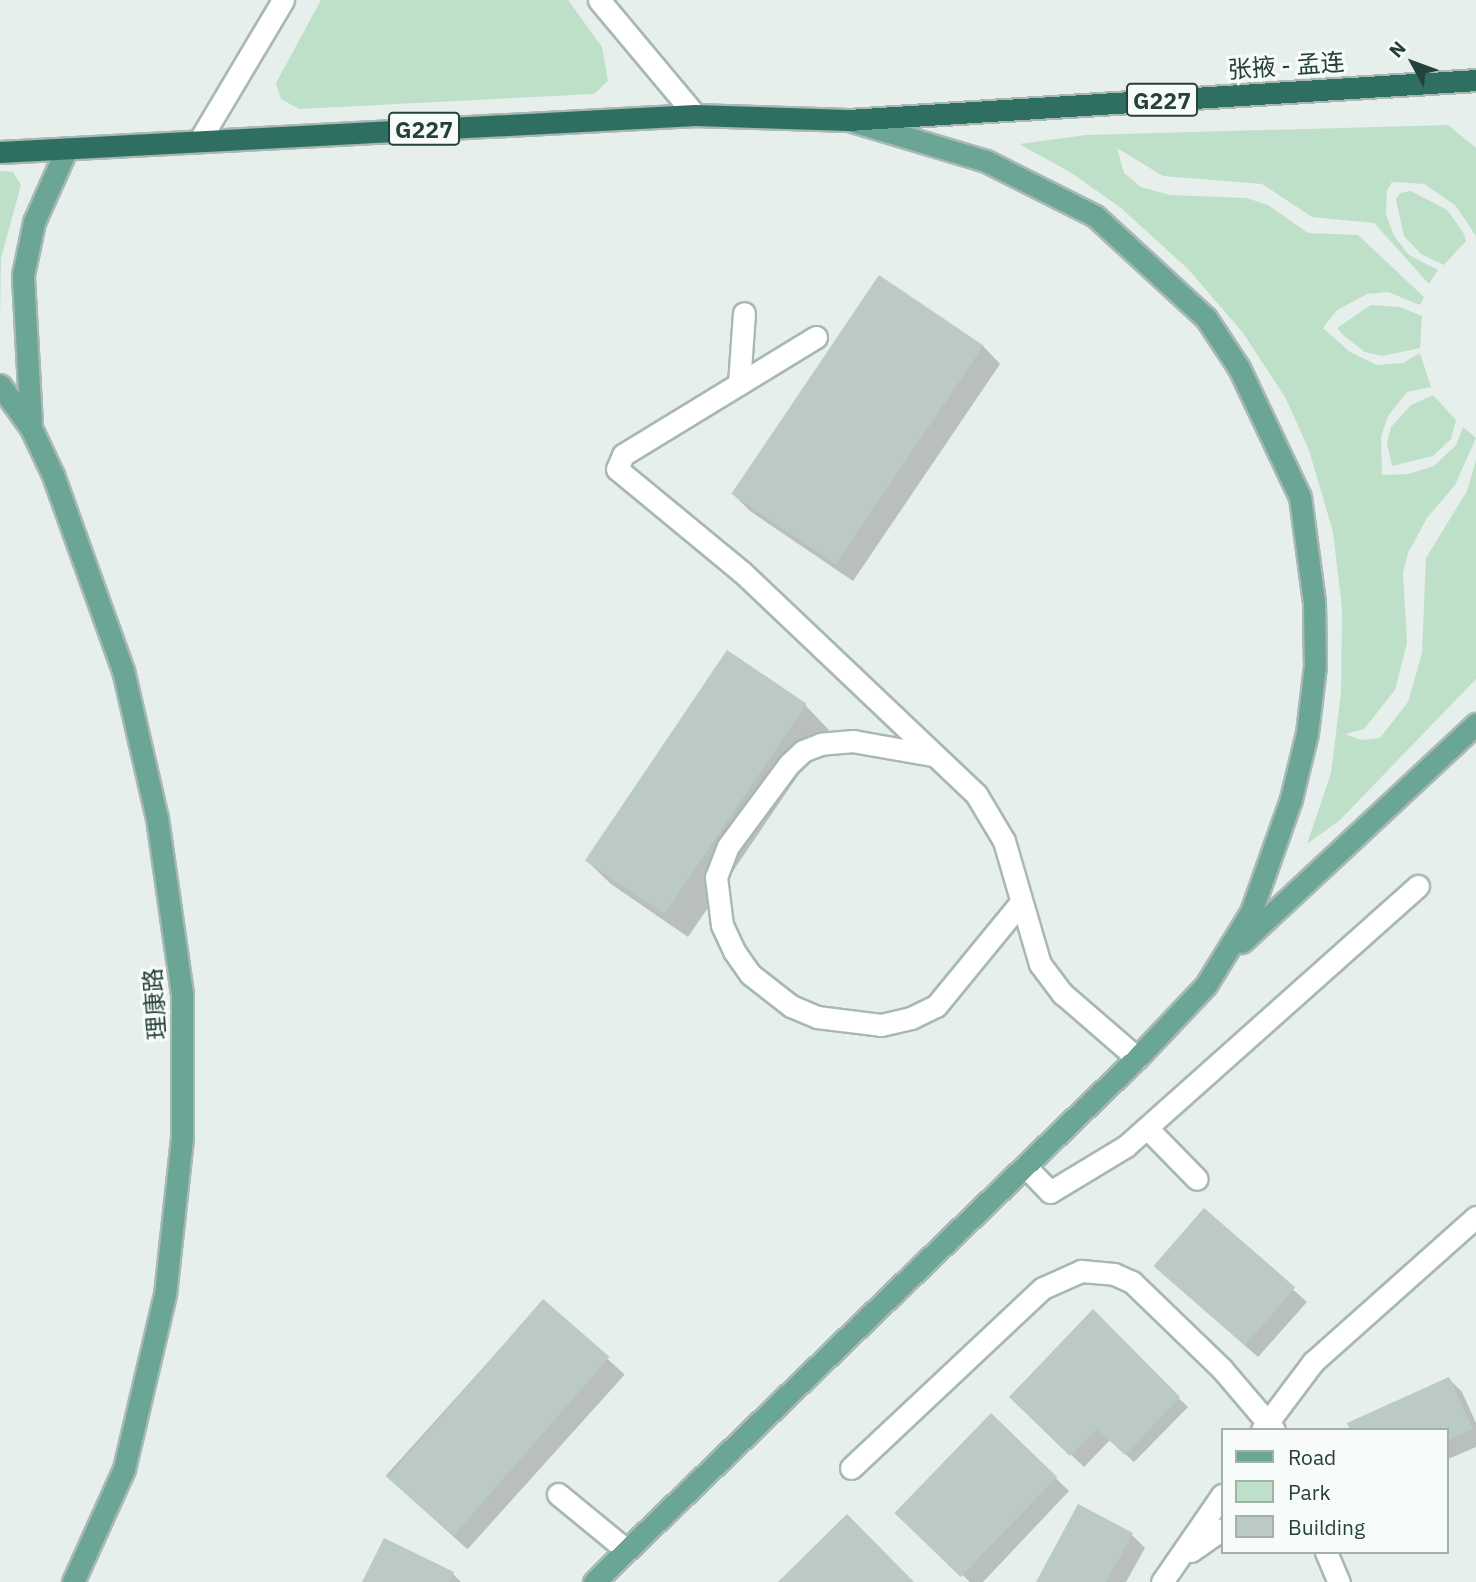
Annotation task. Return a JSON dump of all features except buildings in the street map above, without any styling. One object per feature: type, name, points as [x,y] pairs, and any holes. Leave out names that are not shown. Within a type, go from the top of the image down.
[{"type":"highway","name":"张掖 - 孟连","points":[[848,120],[1476,80]]},
{"type":"highway","name":"G227","points":[[0,152],[695,115],[848,120]]},
{"type":"main road","points":[[604,1578],[625,1549],[1180,1016],[1226,957],[1251,912],[1292,799],[1315,666],[1314,602],[1300,497],[1267,423],[1206,318],[1095,216],[986,161],[848,120]]},
{"type":"main road","name":"理康路","points":[[32,428],[23,275],[34,222],[67,148]]},
{"type":"main road","name":"理康路","points":[[0,385],[32,428],[75,531],[122,670],[139,736],[177,934],[185,1065],[176,1212],[146,1384],[124,1469],[73,1582]]},
{"type":"main road","points":[[1226,957],[1476,724]]},
{"type":"street","points":[[199,141],[283,0]]},
{"type":"street","points":[[599,0],[695,115]]},
{"type":"street","points":[[739,384],[744,313]]},
{"type":"street","points":[[816,337],[623,454],[617,469],[741,572],[990,811],[1032,943],[1051,981],[1137,1058]]},
{"type":"street","points":[[934,756],[853,741],[821,744],[803,751],[789,764],[728,846],[716,877],[722,925],[734,951],[750,974],[791,1006],[817,1017],[881,1025],[911,1018],[936,1006],[1021,902]]},
{"type":"street","points":[[1025,1166],[1050,1192],[1126,1146],[1418,886]]},
{"type":"street","points":[[1147,1128],[1197,1180]]},
{"type":"street","points":[[851,1468],[1043,1288],[1081,1271],[1114,1274],[1132,1282],[1268,1426],[1313,1362],[1476,1217]]},
{"type":"street","points":[[558,1494],[625,1549]]},
{"type":"street","points":[[1161,1582],[1220,1498]]},
{"type":"street","points":[[1178,1560],[1220,1530]]},
{"type":"green space","points":[[321,0],[568,0],[602,47],[608,81],[594,94],[299,109],[281,99],[276,83]]},
{"type":"green space","points":[[1448,125],[1476,148],[1476,236],[1455,205],[1424,184],[1392,182],[1387,190],[1386,214],[1394,236],[1409,255],[1438,270],[1429,284],[1374,223],[1312,217],[1262,184],[1163,176],[1117,148],[1124,173],[1141,187],[1170,195],[1247,198],[1268,205],[1308,233],[1358,235],[1424,297],[1420,305],[1388,292],[1367,294],[1337,310],[1323,328],[1350,352],[1377,365],[1403,363],[1420,353],[1431,387],[1407,392],[1388,416],[1381,437],[1382,475],[1408,474],[1434,466],[1456,445],[1463,427],[1476,438],[1455,485],[1427,518],[1408,553],[1403,573],[1407,643],[1395,690],[1364,729],[1345,734],[1361,740],[1380,738],[1408,702],[1422,653],[1426,558],[1467,491],[1476,460],[1476,679],[1340,820],[1307,844],[1331,773],[1341,693],[1342,609],[1333,532],[1309,450],[1285,397],[1243,333],[1188,269],[1121,208],[1070,172],[1019,144],[1086,135]]},
{"type":"green space","points":[[0,171],[13,172],[21,185],[1,258],[0,322]]},
{"type":"green space","points":[[1411,191],[1447,210],[1463,232],[1466,241],[1444,265],[1421,254],[1404,236],[1396,200],[1400,193]]},
{"type":"green space","points":[[1371,305],[1400,307],[1422,316],[1420,348],[1382,356],[1365,352],[1344,336],[1337,328]]},
{"type":"green space","points":[[1433,395],[1456,420],[1451,439],[1433,456],[1392,466],[1387,443],[1391,427],[1411,405]]}]
